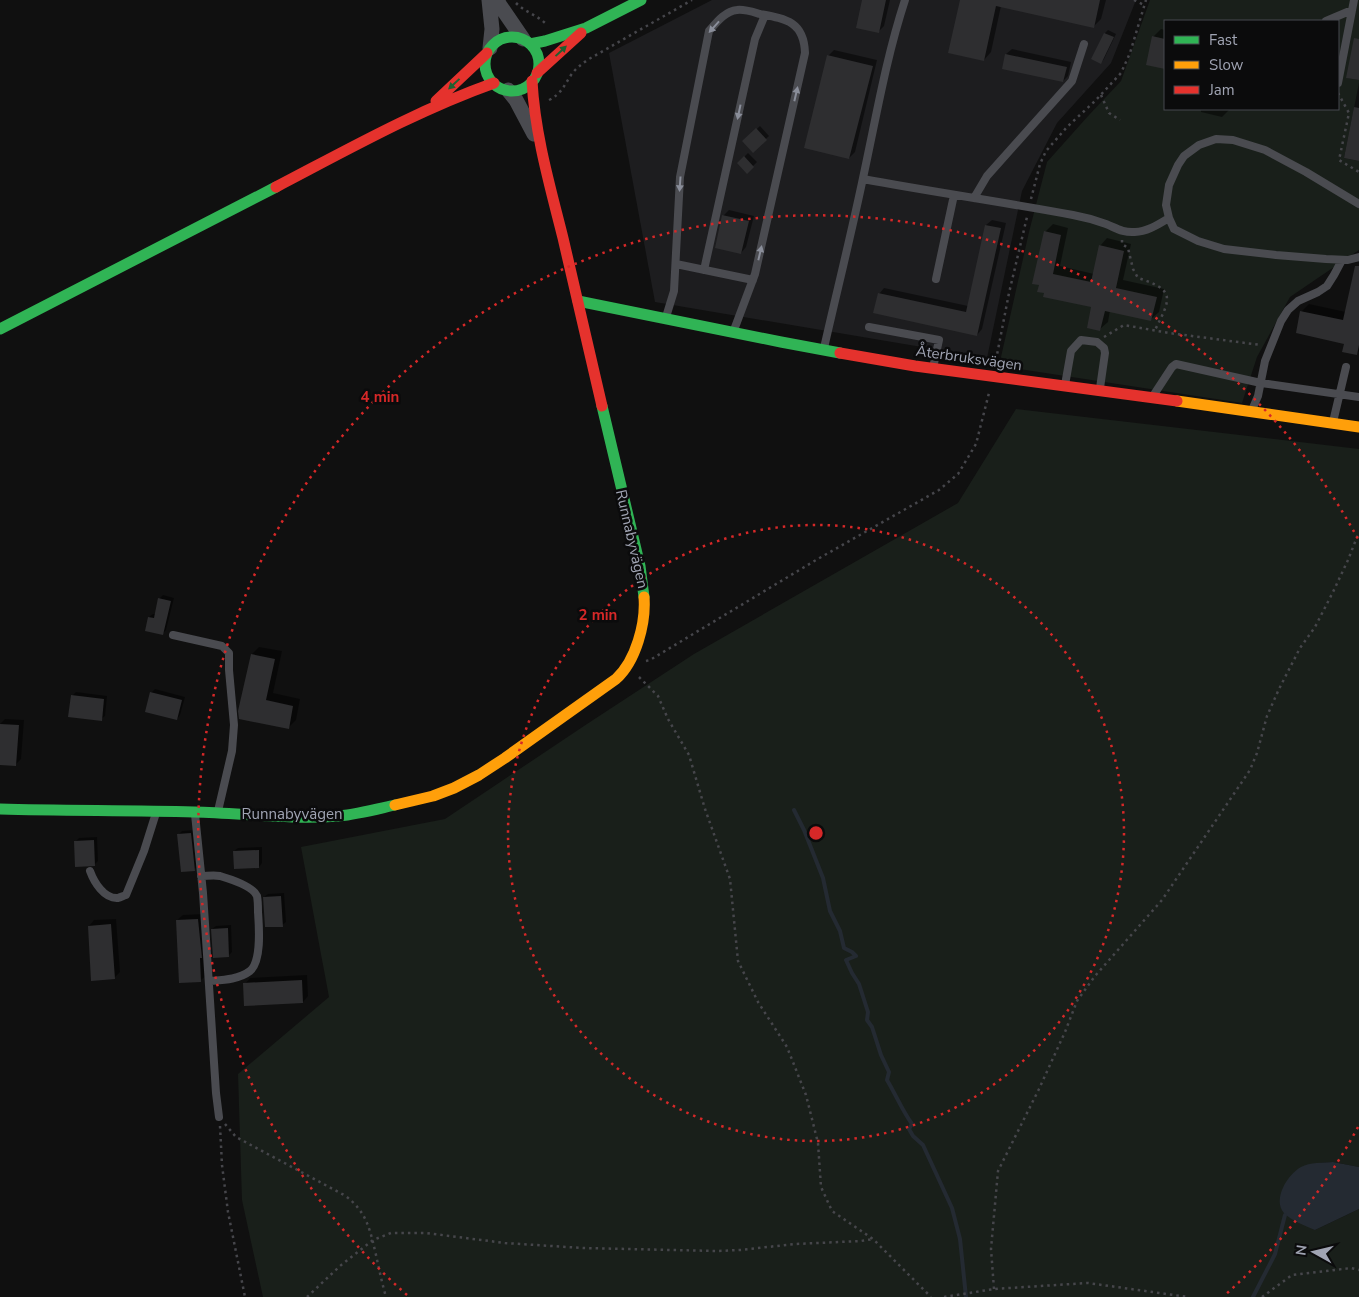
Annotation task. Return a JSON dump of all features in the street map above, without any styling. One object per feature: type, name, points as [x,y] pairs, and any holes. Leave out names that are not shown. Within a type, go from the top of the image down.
[{"type":"street","points":[[489,0],[492,29],[485,62],[486,70],[494,84],[508,90],[521,89],[586,28]]},
{"type":"street","points":[[498,0],[526,41],[536,50],[539,65],[535,77]]},
{"type":"street","points":[[420,113],[442,95],[498,41],[507,37],[517,37],[526,41],[545,41],[586,28],[641,0]]},
{"type":"street","name":"Runnabyvägen","points":[[0,808],[65,811],[195,812],[307,817],[361,813],[440,793],[479,775],[608,685],[626,666],[641,632],[644,613],[644,592],[640,566],[540,145],[534,107],[535,77]]},
{"type":"street","points":[[0,329],[420,113],[474,90],[494,84]]},
{"type":"street","name":"Runnabyvägen","points":[[508,90],[516,100],[540,145]]},
{"type":"street","name":"Återbruksvägen","points":[[578,300],[824,350],[933,368],[1359,427]]},
{"type":"lane","points":[[824,350],[892,42],[905,0]]},
{"type":"lane","points":[[1339,78],[1354,0]]},
{"type":"lane","points":[[665,318],[674,290],[680,178],[709,31],[725,15],[736,10],[780,18],[796,26],[801,32],[805,44],[805,53],[753,280],[734,332]]},
{"type":"lane","points":[[1328,20],[1352,10]]},
{"type":"lane","points":[[704,270],[755,39],[765,15]]},
{"type":"lane","points":[[974,198],[987,176],[1072,81],[1084,44]]},
{"type":"lane","points":[[1359,204],[1265,150],[1234,140],[1216,139],[1199,145],[1184,156],[1170,185],[1166,205],[1174,229],[1198,241],[1224,249],[1342,260],[1359,257]]},
{"type":"lane","points":[[863,178],[1093,219],[1108,224],[1122,232],[1137,233],[1150,229],[1169,218]]},
{"type":"lane","points":[[936,279],[954,195]]},
{"type":"lane","points":[[1251,412],[1258,396],[1265,361],[1281,321],[1288,310],[1298,301],[1327,286],[1342,260]]},
{"type":"lane","points":[[676,264],[753,280]]},
{"type":"lane","points":[[869,327],[939,340],[933,368]]},
{"type":"lane","points":[[1064,386],[1070,351],[1081,340],[1097,342],[1104,348],[1100,390]]},
{"type":"lane","points":[[1152,398],[1172,366],[1176,364],[1261,383],[1359,397]]},
{"type":"lane","points":[[1333,424],[1346,367]]},
{"type":"lane","name":"Runnabyvägen","points":[[173,635],[222,646],[229,653],[234,725],[232,751],[218,813]]},
{"type":"lane","points":[[90,871],[98,887],[107,894],[117,898],[126,895],[144,851],[156,811]]},
{"type":"lane","points":[[195,812],[219,1117]]},
{"type":"lane","points":[[201,876],[220,876],[243,885],[253,892],[257,896],[260,932],[252,970],[234,979],[209,980]]},
{"type":"path","points":[[534,107],[561,92],[578,66],[692,0]]},
{"type":"path","points":[[1134,0],[1144,5]]},
{"type":"path","points":[[626,666],[650,660],[816,560],[939,490],[958,474],[976,444],[993,376],[1009,293],[1036,173],[1046,151],[1121,73],[1130,53],[1146,0]]},
{"type":"path","points":[[1339,94],[1349,113],[1339,160],[1359,172]]},
{"type":"path","points":[[1101,95],[1109,113],[1120,120]]},
{"type":"path","points":[[1122,232],[1122,244],[1128,248],[1133,269],[1138,278],[1154,282],[1163,288],[1167,296],[1166,309],[1155,330]]},
{"type":"path","points":[[1097,342],[1124,325],[1168,333],[1270,346]]},
{"type":"path","points":[[994,1289],[992,1249],[998,1171],[1065,1032],[1077,1001],[1095,976],[1162,900],[1250,770],[1257,753],[1267,716],[1279,689],[1300,648],[1315,627],[1333,592],[1359,532]]},
{"type":"path","points":[[626,666],[658,696],[668,719],[689,755],[705,809],[730,879],[738,961],[758,1002],[787,1046],[806,1095],[818,1143],[821,1187],[832,1211],[873,1239],[931,1297]]},
{"type":"path","points":[[219,1117],[236,1137],[353,1201],[364,1216],[370,1229],[386,1297]]},
{"type":"path","points":[[219,1117],[222,1165],[228,1212],[245,1297]]},
{"type":"path","points":[[307,1297],[340,1266],[372,1240],[390,1233],[426,1233],[544,1246],[717,1251],[795,1244],[861,1242],[873,1239]]},
{"type":"path","points":[[1262,1297],[1292,1275],[1351,1268],[1359,1270]]},
{"type":"path","points":[[944,1297],[994,1289],[1088,1283],[1188,1297]]},
{"type":"shaded area","points":[[712,0],[1136,0],[1111,63],[1057,123],[1022,191],[987,358],[655,302],[609,53]]},
{"type":"shaded area","points":[[1150,0],[1359,0],[1359,40],[1347,78],[1359,80],[1359,83],[1344,158],[1359,161],[1359,250],[1290,297],[1257,357],[1242,403],[999,366],[1047,162],[1121,81]]},
{"type":"shaded area","points":[[1016,409],[1359,449],[1359,1167],[1333,1162],[1320,1163],[1315,1230],[1359,1209],[1359,1297],[263,1297],[242,1200],[238,1074],[329,997],[301,847],[445,819],[694,654],[958,503]]},
{"type":"shaded area","points":[[1333,1162],[1359,1167],[1359,1209],[1315,1230],[1287,1216],[1281,1207],[1280,1201],[1283,1187],[1291,1175],[1305,1165]]},
{"type":"building","points":[[862,0],[886,0],[879,33],[856,28]]},
{"type":"building","points":[[960,0],[1100,0],[1094,28],[996,6],[984,61],[948,53]]},
{"type":"building","points":[[1104,33],[1114,37],[1101,64],[1091,59]]},
{"type":"building","points":[[1152,36],[1164,39],[1164,69],[1146,65]]},
{"type":"building","points":[[1354,38],[1359,39],[1359,80],[1346,78]]},
{"type":"building","points":[[1005,54],[1067,67],[1063,82],[1002,69]]},
{"type":"building","points":[[827,55],[873,66],[849,159],[804,148]]},
{"type":"building","points":[[1354,107],[1359,108],[1359,161],[1344,158]]},
{"type":"building","points":[[756,128],[767,140],[753,153],[742,141]]},
{"type":"building","points":[[744,156],[754,167],[747,174],[737,163]]},
{"type":"building","points":[[722,215],[749,221],[741,254],[715,248]]},
{"type":"building","points":[[985,225],[1001,228],[977,336],[873,313],[878,293],[966,312]]},
{"type":"building","points":[[1044,231],[1061,235],[1053,274],[1091,282],[1099,245],[1124,251],[1116,288],[1157,297],[1151,321],[1105,311],[1100,331],[1087,328],[1091,307],[1043,297],[1044,293],[1037,292],[1039,285],[1032,284]]},
{"type":"building","points":[[1355,266],[1359,266],[1359,345],[1357,355],[1342,352],[1344,344],[1296,333],[1300,311],[1343,320]]},
{"type":"building","points":[[158,598],[171,601],[163,635],[145,631],[148,617],[154,618]]},
{"type":"building","points":[[251,654],[275,659],[266,700],[293,706],[289,729],[239,719],[238,711]]},
{"type":"building","points":[[150,692],[182,700],[177,720],[145,712]]},
{"type":"building","points":[[71,695],[104,699],[102,721],[68,717]]},
{"type":"building","points":[[0,724],[19,725],[16,766],[0,765]]},
{"type":"building","points":[[191,833],[195,871],[181,872],[177,834]]},
{"type":"building","points":[[94,840],[95,866],[75,867],[74,841]]},
{"type":"building","points":[[259,850],[259,868],[234,869],[233,851]]},
{"type":"building","points":[[281,896],[283,927],[265,927],[263,897]]},
{"type":"building","points":[[198,919],[202,958],[200,958],[201,982],[179,983],[176,920]]},
{"type":"building","points":[[111,924],[115,979],[91,981],[88,926]]},
{"type":"building","points":[[228,928],[229,957],[213,958],[211,929]]},
{"type":"building","points":[[302,980],[303,1003],[244,1006],[243,983]]},
{"type":"waterway","points":[[794,810],[823,878],[830,911],[840,931],[844,948],[856,956],[846,960],[859,984],[868,1012],[867,1020],[872,1027],[889,1072],[887,1080],[912,1124],[909,1129],[913,1136],[923,1145],[952,1208],[960,1239],[966,1297]]},
{"type":"waterway","points":[[1253,1297],[1275,1254],[1285,1215]]},
{"type":"traffic: fast","points":[[530,44],[586,28],[641,0]]},
{"type":"traffic: fast","points":[[512,37],[522,39],[531,45],[537,54],[539,64],[537,74],[531,83],[522,89],[512,91],[502,89],[493,83],[487,74],[485,64],[487,54],[493,45],[502,39],[512,37]]},
{"type":"traffic: fast","points":[[0,329],[276,187]]},
{"type":"traffic: fast","points":[[578,301],[840,353]]},
{"type":"traffic: fast","points":[[602,406],[640,566],[644,597]]},
{"type":"traffic: fast","points":[[0,809],[194,812],[321,817],[346,815],[395,805]]},
{"type":"traffic: slow","points":[[1177,401],[1359,427]]},
{"type":"traffic: slow","points":[[395,805],[433,796],[479,775],[616,679],[629,662],[638,641],[643,618],[644,597]]},
{"type":"traffic: jam","points":[[537,73],[581,33]]},
{"type":"traffic: jam","points":[[436,101],[487,53]]},
{"type":"traffic: jam","points":[[532,81],[536,121],[544,160],[602,406]]},
{"type":"traffic: jam","points":[[276,187],[410,118],[494,83]]},
{"type":"traffic: jam","points":[[840,353],[915,366],[1177,401]]}]
